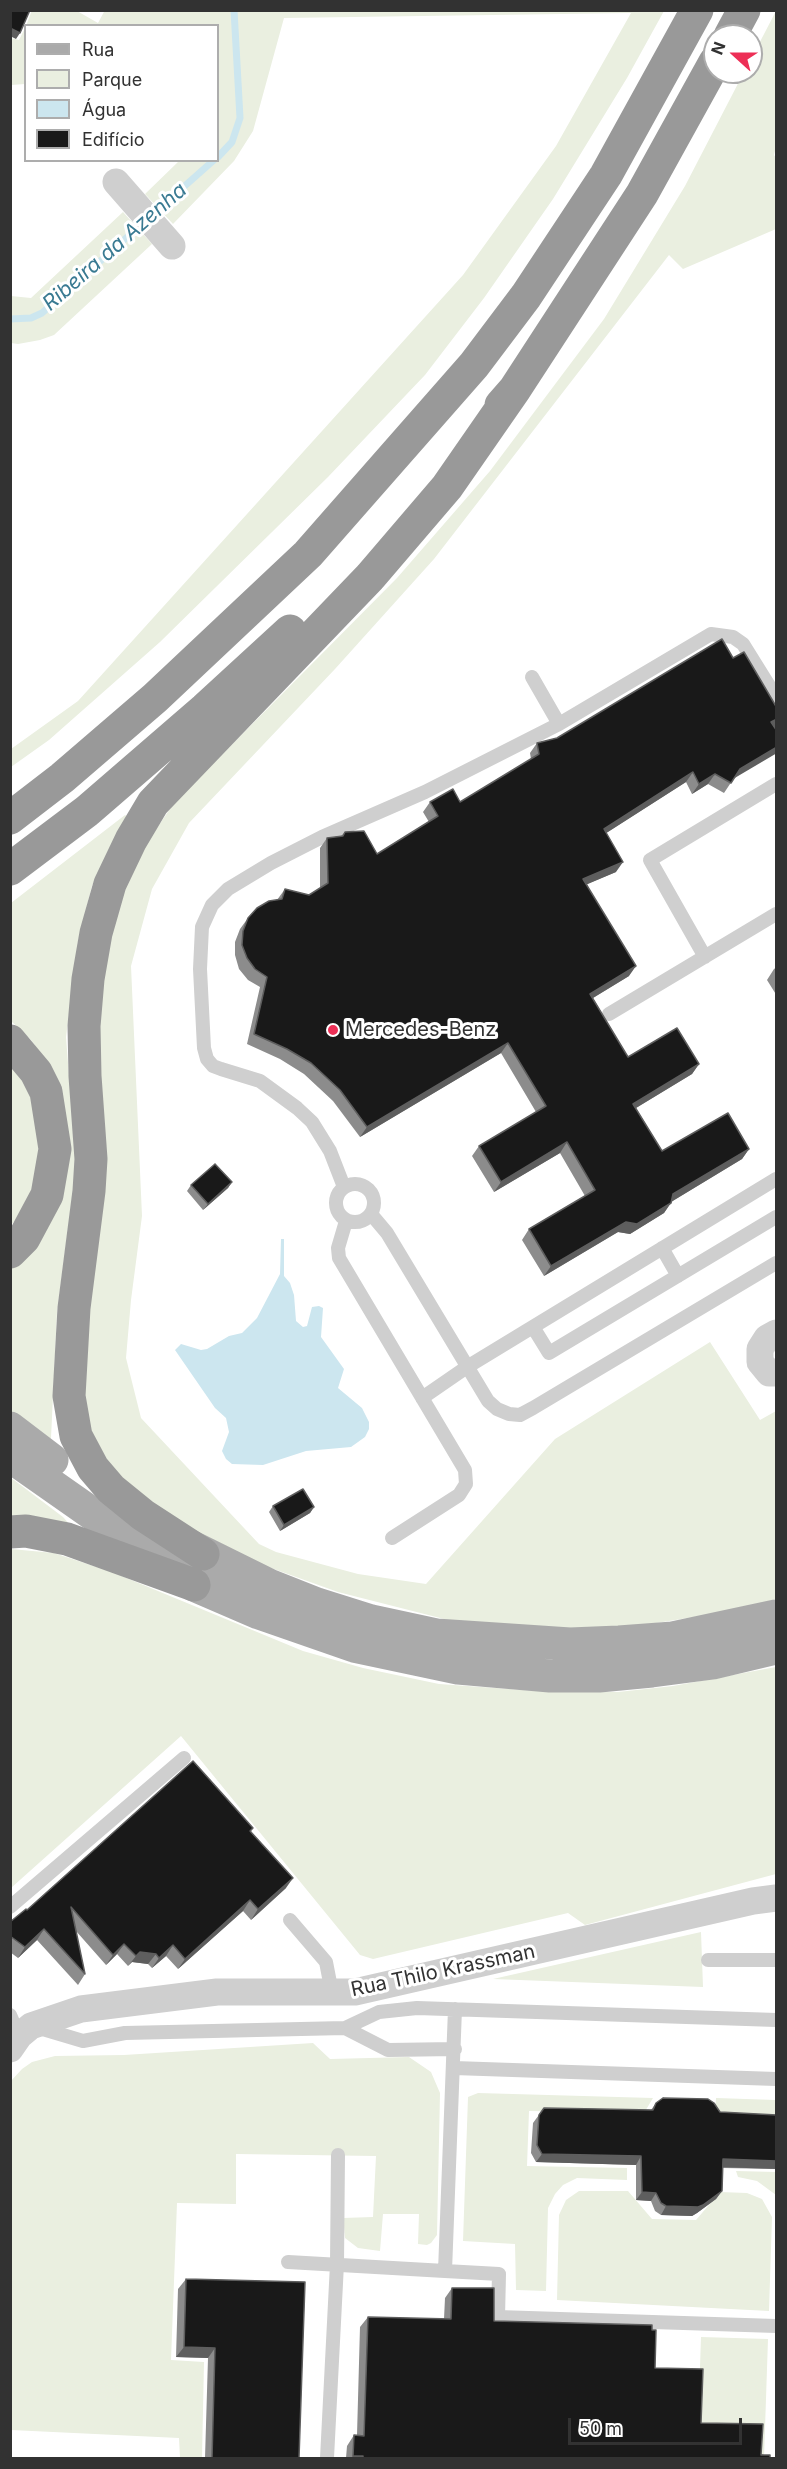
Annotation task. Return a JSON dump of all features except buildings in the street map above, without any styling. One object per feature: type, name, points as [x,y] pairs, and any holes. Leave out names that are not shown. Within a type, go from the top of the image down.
[{"type":"highway","points":[[10,818],[62,778],[155,698],[308,554],[474,364],[526,296],[606,175],[697,10]]},
{"type":"highway","points":[[736,24],[744,10]]},
{"type":"highway","points":[[203,1554],[143,1515],[111,1489],[93,1468],[76,1436],[69,1396],[74,1308],[91,1159],[84,1026],[88,979],[96,933],[110,884],[131,840],[153,803],[370,577],[447,487],[515,389],[642,194],[703,84]]},
{"type":"highway","points":[[10,869],[87,811],[206,709],[342,583],[515,389]]},
{"type":"highway","points":[[10,798],[62,778]]},
{"type":"highway","points":[[10,1041],[36,1072],[46,1092],[55,1149],[47,1195],[24,1238],[10,1252]]},
{"type":"highway","points":[[10,1532],[26,1531],[67,1539],[194,1585]]},
{"type":"main road","points":[[10,1428],[113,1505],[203,1554],[269,1585],[317,1604],[371,1621],[436,1635],[570,1644],[673,1638],[777,1616]]},
{"type":"main road","points":[[10,1455],[194,1585],[301,1629],[354,1646],[417,1661],[467,1669],[550,1676],[599,1676],[712,1664],[777,1648]]},
{"type":"street","points":[[121,189],[172,246]]},
{"type":"street","points":[[777,1333],[767,1338],[760,1349],[760,1362],[769,1373],[777,1373]]},
{"type":"street","name":"Rua Thilo Krassman","points":[[18,2032],[81,2009],[217,1992],[355,1992],[753,1900],[777,1898]]},
{"type":"lane","points":[[344,1187],[330,1151],[312,1122],[297,1108],[260,1082],[221,1070],[207,1059],[204,1048],[200,969],[202,927],[212,905],[228,889],[271,863],[322,837],[425,792],[559,724],[711,634],[733,637],[743,644],[777,697]]},
{"type":"lane","points":[[532,677],[559,724]]},
{"type":"lane","points":[[705,957],[650,860],[777,784]]},
{"type":"lane","points":[[609,1014],[777,914]]},
{"type":"lane","points":[[422,1398],[467,1367],[777,1179]]},
{"type":"lane","points":[[356,1184],[368,1189],[374,1201],[371,1214],[363,1221],[346,1221],[338,1213],[335,1202],[339,1191],[356,1184]]},
{"type":"lane","points":[[371,1214],[387,1233],[488,1401],[497,1409],[509,1414],[520,1415],[777,1263]]},
{"type":"lane","points":[[533,1327],[549,1353],[777,1217]]},
{"type":"lane","points":[[346,1221],[338,1248],[339,1258],[465,1470],[466,1484],[459,1495],[392,1538]]},
{"type":"lane","points":[[662,1248],[678,1276]]},
{"type":"lane","points":[[10,1907],[184,1758]]},
{"type":"lane","points":[[290,1920],[326,1962],[332,1993]]},
{"type":"lane","points":[[708,1960],[777,1960]]},
{"type":"lane","points":[[18,2032],[83,2041],[124,2033],[345,2028],[379,2012],[417,2008],[777,2020]]},
{"type":"lane","points":[[445,2271],[455,2009]]},
{"type":"lane","points":[[345,2028],[388,2050],[455,2049]]},
{"type":"lane","points":[[454,2068],[777,2079]]},
{"type":"lane","points":[[327,2458],[337,2264],[338,2155]]},
{"type":"lane","points":[[288,2262],[499,2274],[498,2317],[777,2326]]},
{"type":"green space","points":[[32,10],[77,11],[98,23],[105,10],[664,11],[627,78],[553,199],[484,298],[425,375],[328,477],[160,642],[49,740],[11,767],[11,749],[78,701],[463,275],[556,146],[631,13],[284,18],[253,131],[234,161],[173,224],[145,194],[178,162],[219,162],[219,24],[27,24]]},
{"type":"green space","points":[[776,11],[776,147],[774,155],[776,158],[776,229],[683,269],[669,255],[434,559],[335,669],[189,823],[152,889],[131,966],[142,1216],[126,1358],[141,1418],[259,1544],[276,1552],[358,1574],[426,1584],[555,1439],[710,1342],[760,1420],[776,1411],[776,1599],[750,1608],[644,1625],[586,1630],[448,1620],[338,1592],[257,1563],[176,1525],[139,1497],[94,1449],[79,1377],[95,1053],[110,920],[148,841],[174,803],[397,578],[490,471],[604,319],[685,186],[738,84],[763,84],[763,36]]},
{"type":"green space","points":[[24,30],[24,84],[11,85],[11,38],[19,40]]},
{"type":"green space","points":[[123,212],[152,244],[54,335],[40,340],[11,343],[11,296],[31,298]]},
{"type":"green space","points":[[125,815],[129,818],[108,851],[92,886],[78,941],[66,1037],[76,1167],[57,1312],[51,1438],[44,1440],[11,1414],[11,1265],[40,1237],[49,1065],[31,1040],[11,1021],[11,903]]},
{"type":"green space","points":[[10,1061],[31,1093],[39,1146],[33,1188],[24,1211],[11,1225]]},
{"type":"green space","points":[[10,1477],[63,1517],[73,1528],[11,1520]]},
{"type":"green space","points":[[11,1549],[54,1553],[112,1572],[303,1651],[363,1668],[439,1684],[538,1691],[618,1692],[673,1686],[776,1667],[776,1874],[585,1925],[568,1913],[373,1959],[360,1955],[181,1736],[11,1888]]},
{"type":"green space","points":[[701,1932],[703,1987],[493,1979]]},
{"type":"green space","points":[[313,2043],[330,2059],[409,2057],[431,2072],[440,2093],[437,2235],[431,2243],[418,2244],[419,2214],[383,2214],[380,2251],[358,2248],[345,2238],[343,2218],[373,2217],[376,2156],[236,2154],[236,2204],[177,2203],[171,2360],[204,2362],[202,2458],[180,2458],[179,2438],[11,2430],[10,2082],[32,2062],[55,2056],[124,2055]]},
{"type":"green space","points":[[478,2093],[653,2098],[644,2113],[529,2111],[527,2166],[627,2168],[627,2180],[577,2178],[563,2185],[555,2194],[548,2208],[546,2291],[516,2290],[515,2244],[463,2241],[468,2097]]},
{"type":"green space","points":[[716,2098],[776,2100],[776,2118],[715,2115]]},
{"type":"green space","points":[[736,2171],[776,2172],[776,2195],[757,2181],[738,2177]]},
{"type":"green space","points":[[579,2191],[628,2191],[652,2219],[696,2220],[720,2192],[747,2193],[762,2199],[772,2217],[769,2311],[557,2300],[559,2215],[566,2200]]},
{"type":"green space","points":[[701,2337],[768,2339],[764,2458],[697,2458]]},
{"type":"water","points":[[281,1239],[284,1239],[284,1276],[290,1283],[294,1295],[296,1321],[303,1327],[307,1326],[312,1307],[323,1308],[321,1337],[344,1369],[338,1388],[362,1408],[369,1422],[369,1429],[365,1437],[351,1447],[306,1451],[263,1465],[232,1464],[222,1451],[229,1432],[226,1418],[215,1408],[175,1350],[181,1344],[201,1350],[207,1349],[229,1336],[242,1333],[257,1318],[280,1274]]},
{"type":"waterway","name":"Ribeira da Azenha","points":[[219,156],[232,142],[240,118],[234,10]]},
{"type":"waterway","name":"Ribeira da Azenha","points":[[152,215],[212,162]]},
{"type":"waterway","name":"Ribeira da Azenha","points":[[10,319],[31,318],[42,313],[143,223]]},
{"type":"place","name":"Mercedes-Benz","points":[[333,1030]]}]
